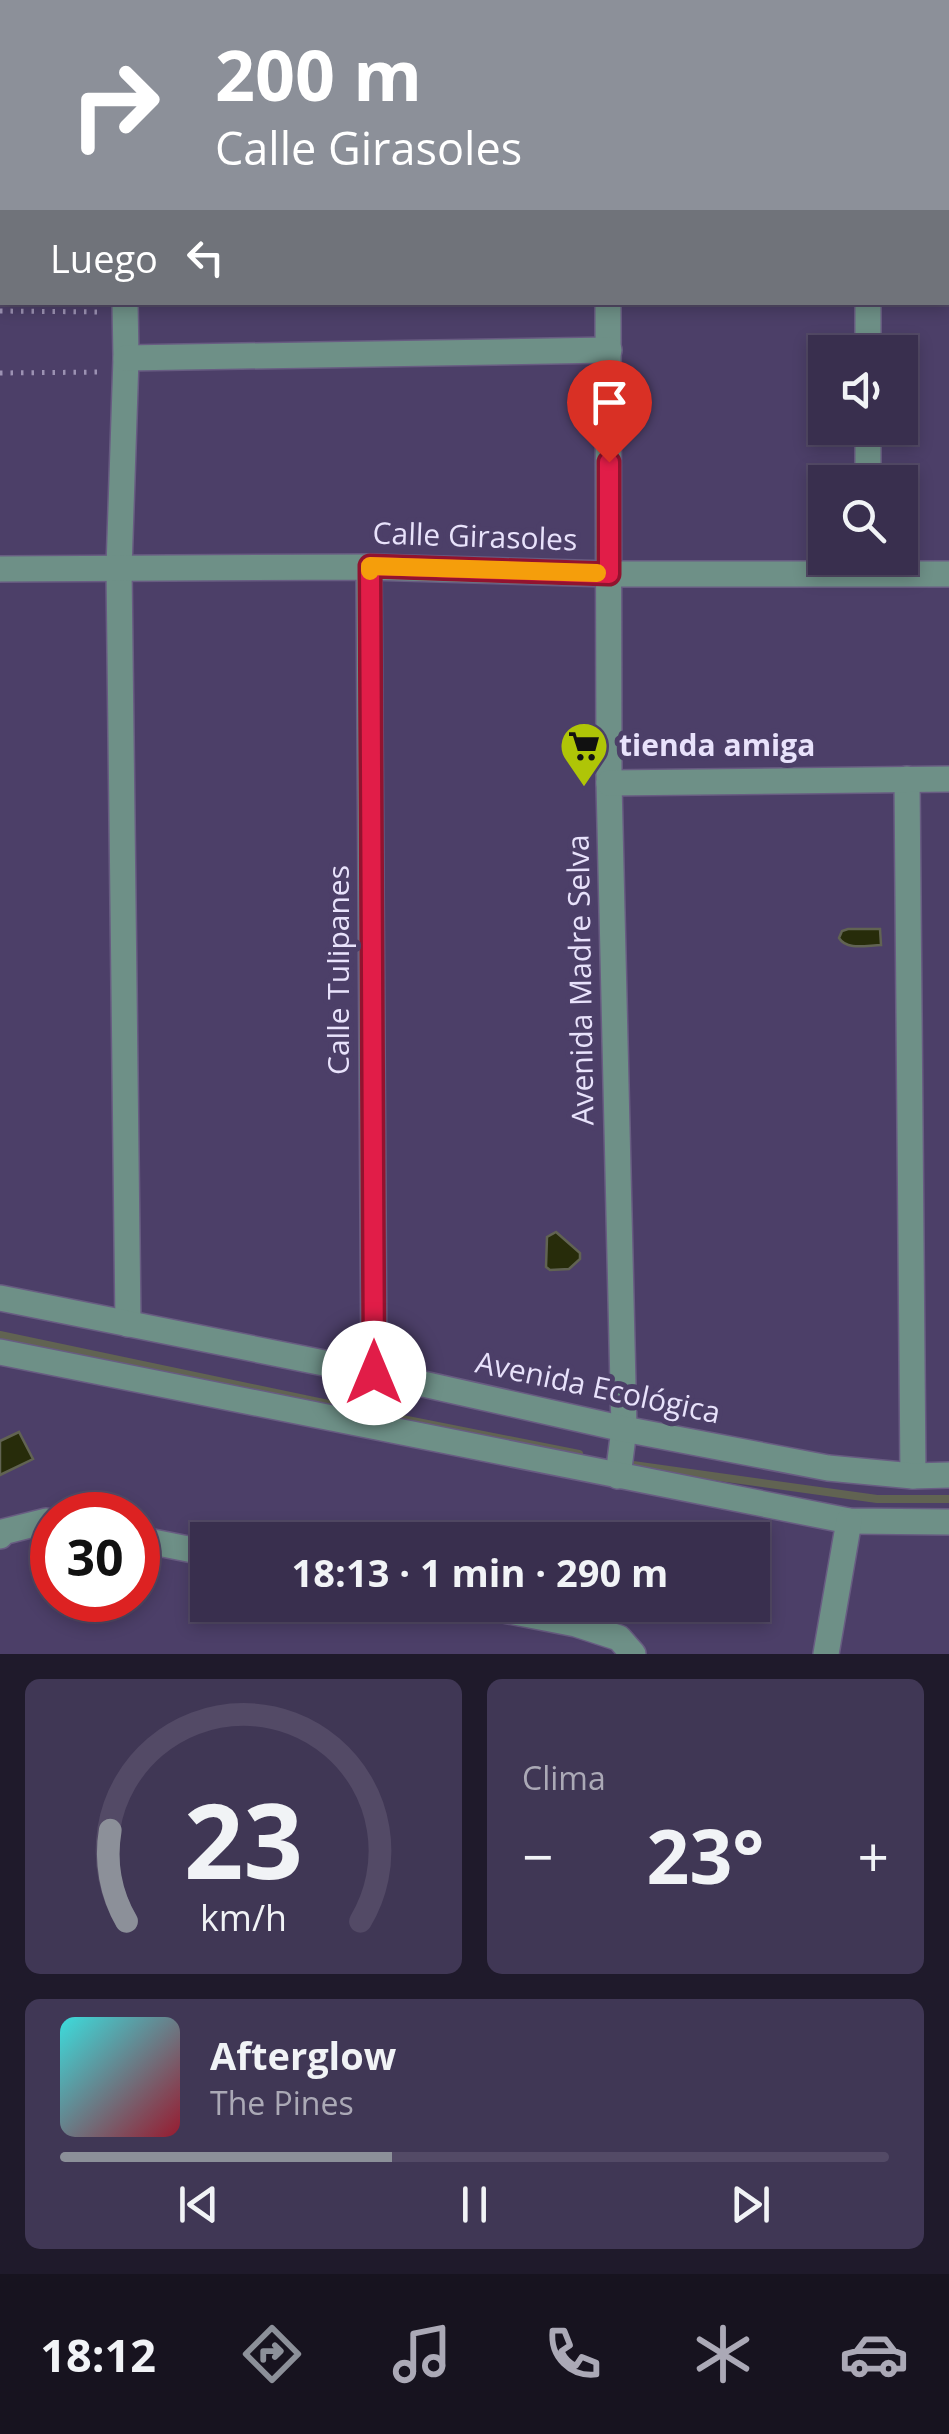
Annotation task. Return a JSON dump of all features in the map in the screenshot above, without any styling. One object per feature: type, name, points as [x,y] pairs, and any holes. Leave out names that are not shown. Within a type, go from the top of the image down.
[{"type":"street","name":"Avenida Madre Selva","points":[[608,305],[609,784],[624,1430],[618,1476]]},
{"type":"street","points":[[868,305],[868,335]]},
{"type":"street","points":[[126,308],[119,568],[128,1324]]},
{"type":"street","points":[[126,365],[609,350]]},
{"type":"street","name":"Calle Girasoles","points":[[0,569],[370,566],[609,574],[808,568]]},
{"type":"street","name":"Calle Tulipanes","points":[[370,566],[374,1373]]},
{"type":"street","name":"Calle Girasoles","points":[[918,571],[949,574]]},
{"type":"street","points":[[907,778],[913,1476]]},
{"type":"street","points":[[609,784],[949,779]]},
{"type":"street","name":"Avenida Ecológica","points":[[0,1298],[374,1373],[624,1430],[828,1468],[949,1476]]},
{"type":"street","points":[[0,1352],[850,1521],[949,1522]]},
{"type":"street","points":[[826,1654],[850,1521]]},
{"type":"street","points":[[0,1536],[30,1525]]},
{"type":"street","points":[[160,1543],[190,1549]]},
{"type":"street","points":[[566,1622],[619,1638],[633,1654]]},
{"type":"path","points":[[0,311],[126,308]]},
{"type":"path","points":[[0,373],[126,365]]},
{"type":"shaded area","points":[[848,929],[880,929],[881,945],[847,945],[839,938]]},
{"type":"shaded area","points":[[556,1232],[580,1253],[580,1259],[569,1269],[546,1267],[547,1237]]},
{"type":"shaded area","points":[[19,1432],[33,1459],[0,1475],[0,1441]]},
{"type":"waterway","points":[[0,1335],[579,1454]]},
{"type":"waterway","points":[[633,1465],[877,1499],[949,1499]]},
{"type":"slow traffic","points":[[370,571],[370,566],[597,573]]},
{"type":"place","name":"tienda amiga","points":[[584,788]]},
{"type":"route","points":[[374,1373],[370,566],[609,574],[609,462]]}]
